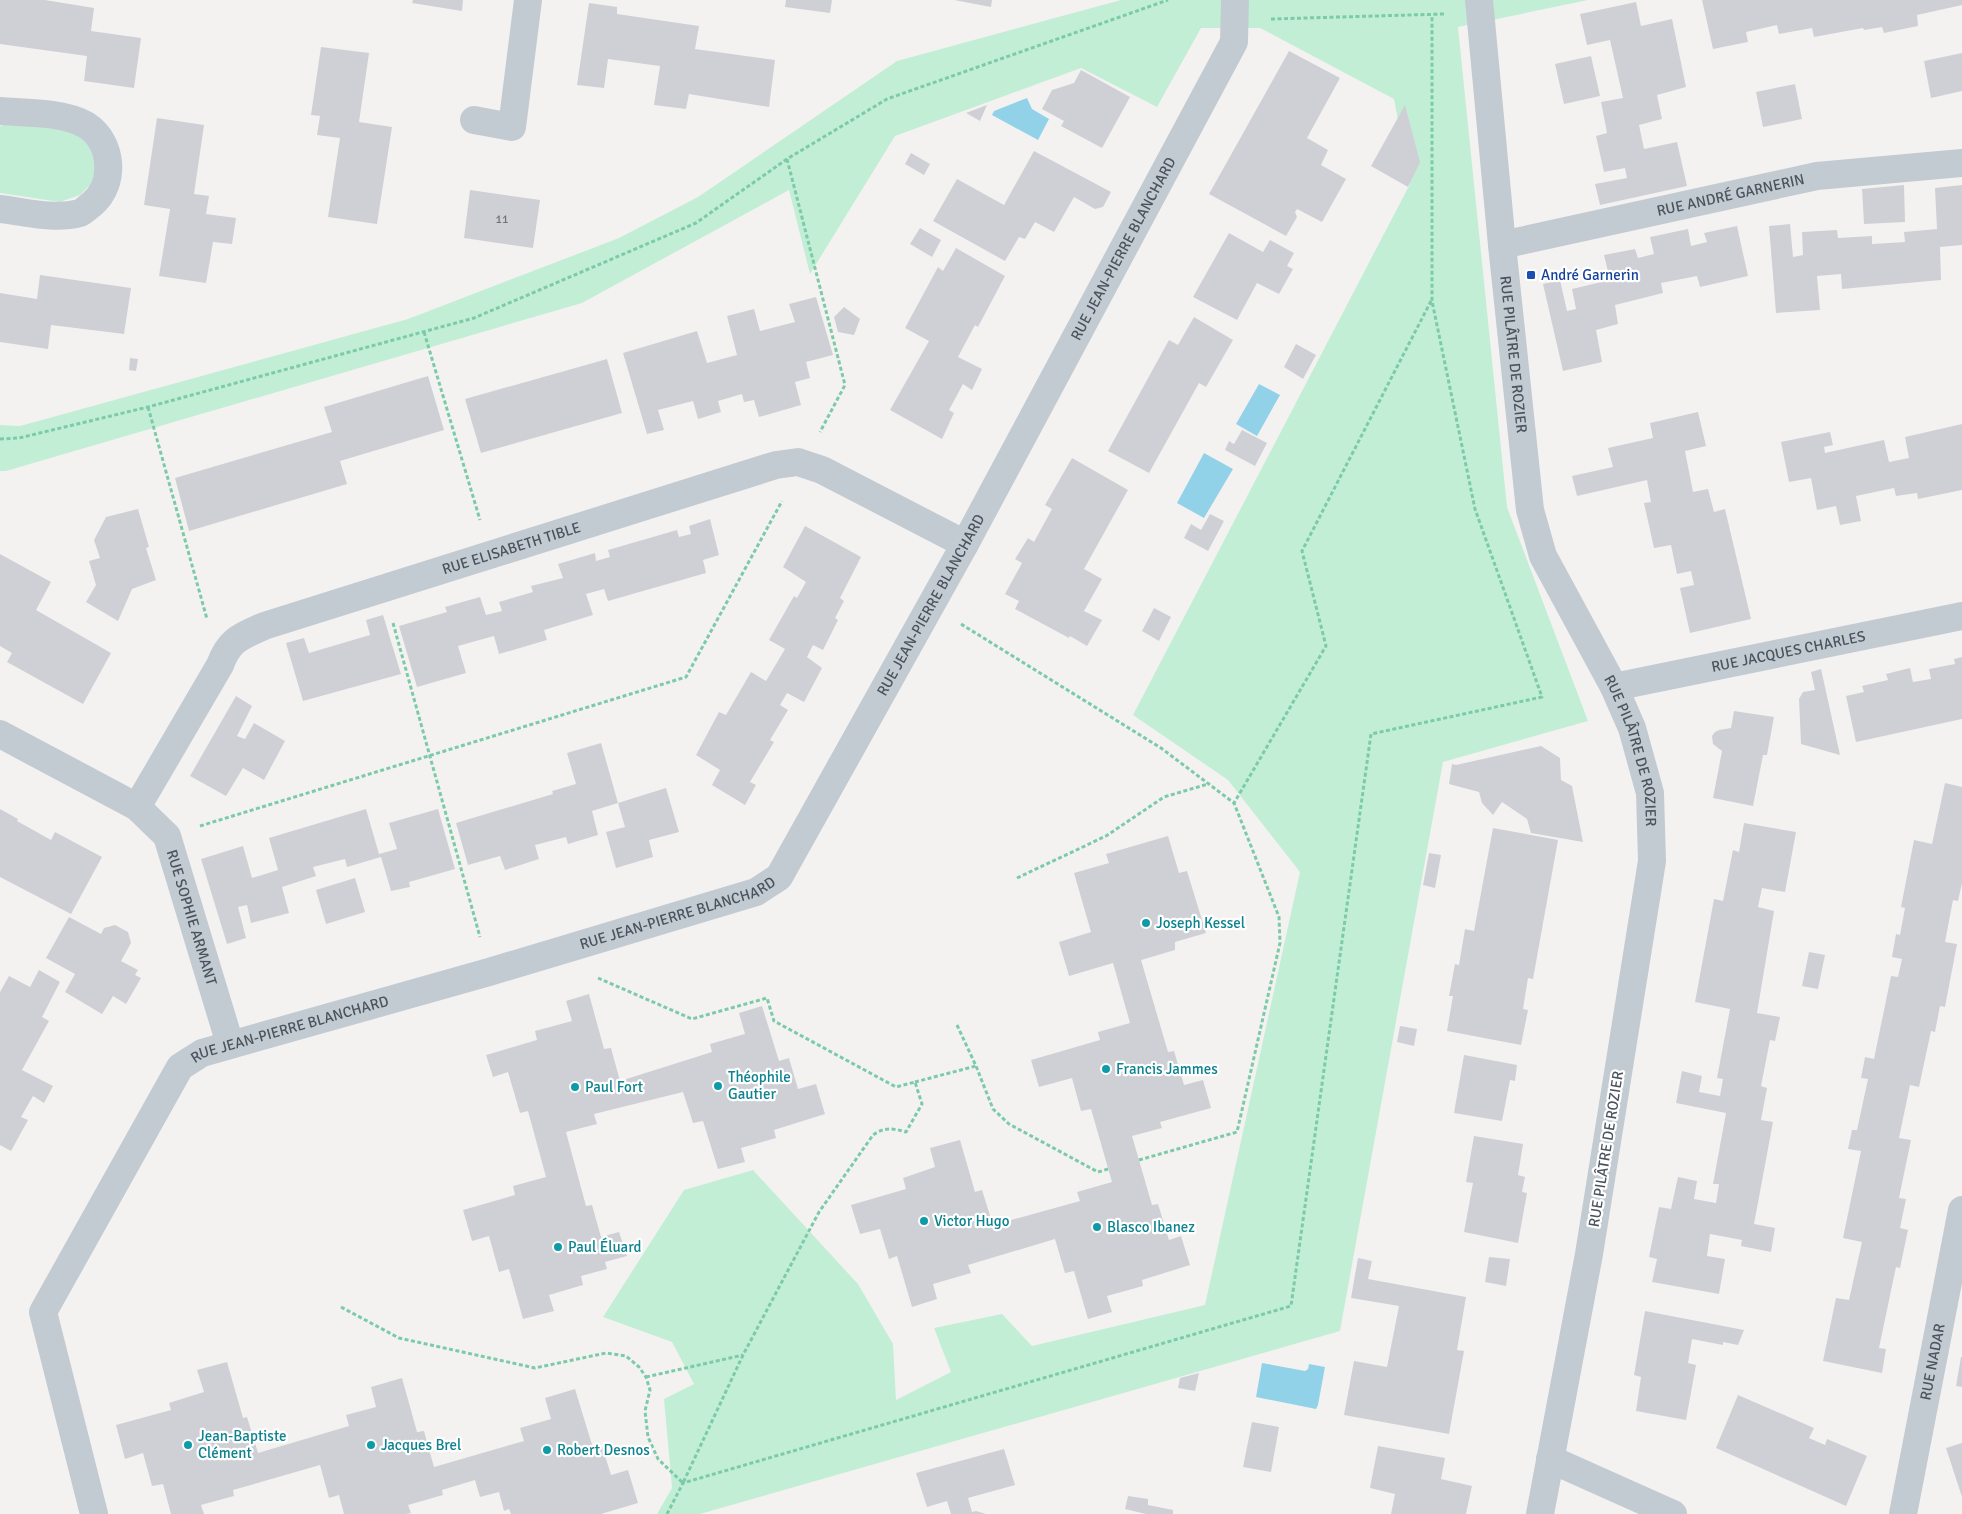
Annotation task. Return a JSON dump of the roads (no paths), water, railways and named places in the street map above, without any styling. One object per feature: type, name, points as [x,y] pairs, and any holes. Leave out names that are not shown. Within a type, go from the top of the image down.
[{"type":"street","points":[[474,120],[512,127],[528,0]]},
{"type":"street","name":"RUE JEAN-PIERRE BLANCHARD","points":[[94,1514],[43,1312],[180,1067],[202,1052],[572,948],[756,892],[779,877],[964,544],[1234,42],[1235,2]]},
{"type":"street","name":"RUE PILÂTRE DE ROZIER","points":[[1480,6],[1502,245],[1530,510],[1543,556],[1614,687],[1632,728],[1650,793],[1652,861],[1590,1244],[1540,1514]]},
{"type":"street","points":[[0,111],[68,118],[86,125],[98,134],[105,147],[109,170],[106,183],[99,198],[82,212],[62,217],[0,209]]},
{"type":"street","name":"RUE ANDRÉ GARNERIN","points":[[1502,245],[1817,176],[1962,163]]},
{"type":"street","name":"RUE ELISABETH TIBLE","points":[[137,807],[220,665],[224,652],[236,638],[264,626],[383,588],[776,465],[798,462],[822,470],[964,544]]},
{"type":"street","name":"RUE JACQUES CHARLES","points":[[1614,687],[1962,616]]},
{"type":"street","name":"RUE SOPHIE ARMANT","points":[[0,734],[137,807],[167,836],[230,1044]]},
{"type":"street","name":"RUE NADAR","points":[[1903,1514],[1962,1210]]},
{"type":"street","points":[[1550,1459],[1673,1514]]},
{"type":"water","points":[[1027,98],[1032,109],[1049,119],[1038,140],[992,115],[994,111]]},
{"type":"water","points":[[1259,384],[1280,395],[1257,436],[1236,424]]},
{"type":"water","points":[[1204,453],[1233,469],[1204,518],[1177,503]]},
{"type":"water","points":[[1262,1363],[1305,1371],[1308,1369],[1309,1364],[1325,1367],[1316,1409],[1256,1397]]},
{"type":"place","name":"André Garnerin","points":[[1531,275]]},
{"type":"place","name":"Joseph Kessel","points":[[1146,923]]},
{"type":"place","name":"Francis Jammes","points":[[1106,1069]]},
{"type":"place","name":"Théophile Gautier","points":[[718,1086]]},
{"type":"place","name":"Paul Fort","points":[[575,1087]]},
{"type":"place","name":"Victor Hugo","points":[[924,1221]]},
{"type":"place","name":"Blasco Ibanez","points":[[1097,1227]]},
{"type":"place","name":"Paul Éluard","points":[[558,1247]]},
{"type":"place","name":"Jean-Baptiste Clément","points":[[188,1445]]},
{"type":"place","name":"Jacques Brel","points":[[371,1445]]},
{"type":"place","name":"Robert Desnos","points":[[547,1450]]}]
